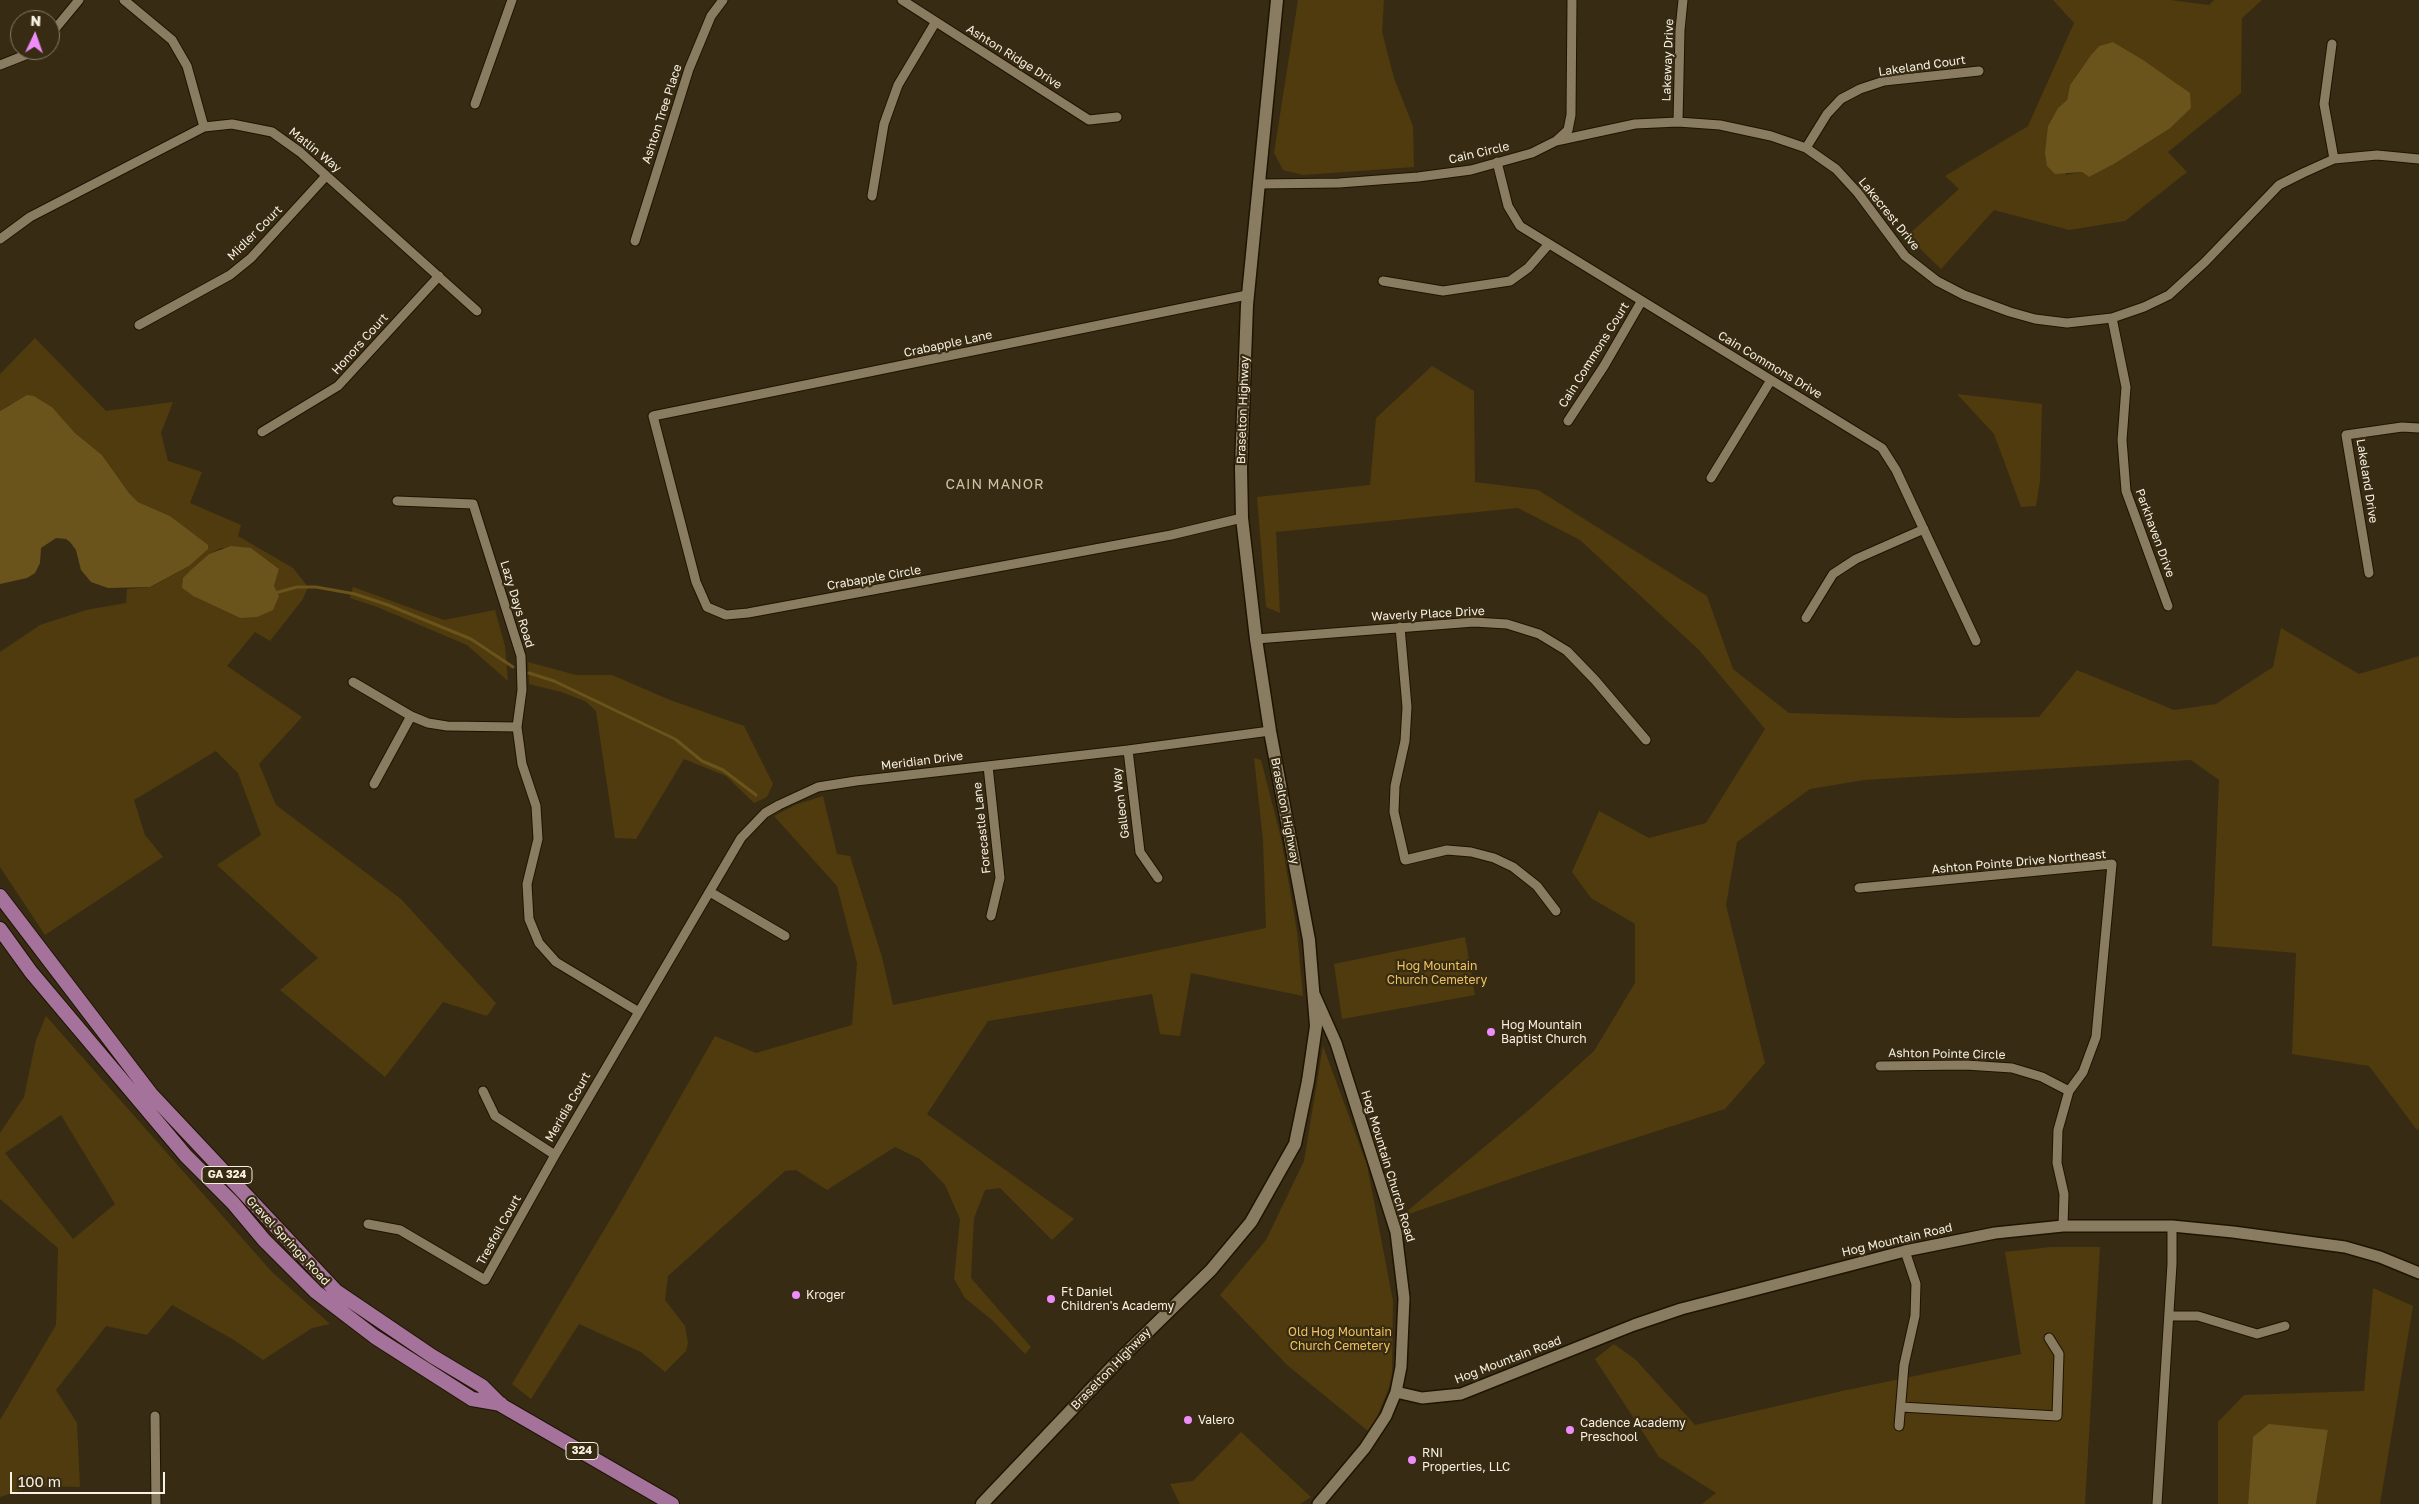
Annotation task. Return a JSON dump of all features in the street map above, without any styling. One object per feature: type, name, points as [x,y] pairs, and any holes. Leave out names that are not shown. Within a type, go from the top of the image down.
[{"type":"main road","name":"Braselton Highway","points":[[982,1504],[1118,1361],[1211,1270],[1251,1222],[1295,1144],[1314,1047],[1315,996],[1309,940],[1270,731],[1256,639],[1242,518],[1242,399],[1247,295],[1277,0]]},
{"type":"main road","name":"Gravel Springs Road","points":[[0,896],[151,1094],[336,1291],[432,1356],[482,1386],[501,1405],[672,1504]]},
{"type":"main road","name":"Gravel Springs Road","points":[[0,928],[31,972],[186,1156],[233,1203],[264,1240],[316,1292],[375,1337],[472,1399],[501,1405]]},
{"type":"street","points":[[60,23],[79,0]]},
{"type":"street","points":[[124,0],[172,40],[187,66],[204,127]]},
{"type":"street","points":[[475,104],[512,0]]},
{"type":"street","name":"Ashton Tree Place","points":[[635,241],[689,69],[711,16],[723,0]]},
{"type":"street","name":"Ashton Ridge Drive","points":[[902,0],[935,23],[1089,120],[1117,117]]},
{"type":"street","name":"Cain Circle","points":[[1259,184],[1338,183],[1418,177],[1471,170],[1532,153],[1556,141],[1568,130],[1571,116],[1572,0]]},
{"type":"street","name":"Lakeway Drive","points":[[1678,122],[1680,30],[1683,0]]},
{"type":"street","points":[[872,196],[884,124],[898,85],[935,23]]},
{"type":"street","points":[[2332,44],[2324,104],[2334,159]]},
{"type":"street","points":[[0,65],[13,60]]},
{"type":"street","name":"Lakeland Court","points":[[1806,148],[1827,114],[1842,99],[1860,89],[1884,81],[1979,71]]},
{"type":"street","name":"Lakecrest Drive","points":[[1556,141],[1635,124],[1678,122],[1720,125],[1770,136],[1806,148],[1836,169],[1858,193],[1905,256],[1937,281],[1964,295],[2010,312],[2067,323],[2112,318],[2144,307],[2169,295],[2205,262],[2279,184],[2334,159],[2376,155],[2419,159]]},
{"type":"street","name":"Matlin Way","points":[[0,239],[30,217],[204,127],[232,124],[272,132],[300,152],[477,311]]},
{"type":"street","name":"Cain Commons Drive","points":[[1498,162],[1508,206],[1520,226],[1548,245],[1882,448],[1896,470],[1976,641]]},
{"type":"street","name":"Midler Court","points":[[139,325],[230,275],[251,258],[326,176]]},
{"type":"street","points":[[1383,281],[1443,292],[1510,280],[1528,268],[1548,245]]},
{"type":"street","name":"Honors Court","points":[[262,432],[338,386],[439,276]]},
{"type":"street","name":"Crabapple Lane","points":[[652,416],[1247,295]]},
{"type":"street","name":"Cain Commons Court","points":[[1568,421],[1604,366],[1641,302]]},
{"type":"street","name":"Parkhaven Drive","points":[[2112,318],[2126,387],[2122,440],[2126,491],[2168,606]]},
{"type":"street","points":[[1712,478],[1771,380]]},
{"type":"street","name":"Crabapple Circle","points":[[652,416],[696,582],[707,607],[726,615],[748,614],[1171,535],[1242,518]]},
{"type":"street","name":"Lakeland Drive","points":[[2369,573],[2346,435],[2402,427],[2419,428]]},
{"type":"street","name":"Lazy Days Road","points":[[396,501],[473,504],[521,656],[522,690],[517,727],[522,764],[536,806],[538,839],[527,884],[529,919],[540,943],[556,962],[639,1012]]},
{"type":"street","points":[[1806,618],[1834,574],[1856,559],[1924,529]]},
{"type":"street","name":"Waverly Place Drive","points":[[1256,639],[1474,622],[1507,624],[1539,634],[1567,651],[1595,680],[1646,740]]},
{"type":"street","points":[[1400,627],[1406,707],[1405,741],[1395,786],[1394,812],[1405,860],[1447,850],[1471,852],[1494,858],[1514,867],[1537,886],[1556,911]]},
{"type":"street","points":[[353,682],[411,716],[428,723],[447,726],[517,727]]},
{"type":"street","points":[[374,784],[411,716]]},
{"type":"street","name":"Meridian Drive","points":[[710,892],[741,838],[765,814],[818,787],[1270,731]]},
{"type":"street","name":"Galleon Way","points":[[1128,750],[1140,852],[1158,878]]},
{"type":"street","name":"Forecastle Lane","points":[[988,766],[1000,878],[991,916]]},
{"type":"street","name":"Ashton Pointe Drive Northeast","points":[[1859,888],[2112,864],[2096,1037],[2082,1072],[2069,1091],[2058,1130],[2057,1163],[2064,1194],[2063,1226]]},
{"type":"street","points":[[639,1012],[710,892],[785,936]]},
{"type":"street","name":"Hog Mountain Church Road","points":[[1315,996],[1336,1043],[1396,1232],[1404,1298],[1401,1367],[1396,1392],[1386,1416],[1364,1448],[1318,1504]]},
{"type":"street","name":"Meridia Court","points":[[483,1091],[495,1116],[555,1155],[639,1012]]},
{"type":"street","name":"Ashton Pointe Circle","points":[[1880,1066],[1948,1065],[2012,1068],[2042,1077],[2069,1091]]},
{"type":"street","name":"Tresfoil Court","points":[[368,1224],[400,1230],[485,1280],[555,1155]]},
{"type":"street","name":"Hog Mountain Road","points":[[1396,1392],[1422,1398],[1461,1394],[1634,1325],[1681,1309],[1905,1251],[1995,1234],[2063,1226],[2172,1226],[2289,1238],[2345,1247],[2380,1257],[2419,1273]]},
{"type":"street","points":[[2158,1504],[2170,1316],[2172,1226]]},
{"type":"street","points":[[1899,1426],[1904,1365],[1915,1316],[1916,1284],[1905,1251]]},
{"type":"street","points":[[2170,1316],[2198,1316],[2257,1334],[2285,1326]]},
{"type":"street","points":[[1901,1407],[2057,1416],[2059,1354],[2049,1338]]},
{"type":"street","points":[[155,1416],[156,1504]]},
{"type":"green space","points":[[1298,0],[1384,0],[1382,32],[1394,78],[1413,126],[1414,167],[1303,175],[1283,170],[1274,153]]},
{"type":"green space","points":[[2053,0],[2170,0],[2209,5],[2214,0],[2262,0],[2242,18],[2241,93],[2168,152],[2187,172],[2125,221],[2069,230],[1994,210],[1941,269],[1907,236],[1959,189],[1945,176],[2028,126],[2074,23]],"holes":[[[2113,42],[2176,83],[2169,129],[2114,164],[2089,177],[2082,172],[2066,175],[2048,126],[2058,108],[2067,100],[2070,85],[2099,46]]]},
{"type":"green space","points":[[35,338],[106,411],[173,402],[161,433],[168,461],[202,472],[190,503],[241,525],[238,536],[293,568],[308,587],[303,599],[270,641],[255,632],[227,666],[302,717],[259,764],[276,805],[401,899],[496,1003],[487,1016],[443,1002],[385,1077],[280,990],[318,958],[217,865],[261,835],[238,773],[216,751],[134,800],[145,835],[163,857],[45,935],[0,867],[0,652],[40,625],[86,610],[126,603],[127,589],[151,587],[189,566],[184,528],[170,516],[138,502],[129,493],[102,455],[75,433],[52,407],[34,396],[9,405],[0,411],[0,374]],"holes":[[[221,548],[251,548],[279,569],[274,586],[275,589],[240,618],[193,596],[182,588],[193,568],[209,554]]]},
{"type":"green space","points":[[1432,366],[1474,391],[1475,482],[1538,490],[1707,596],[1733,669],[1789,713],[1954,718],[2039,717],[2077,670],[2174,710],[2216,704],[2273,667],[2281,628],[2359,674],[2419,656],[2419,1128],[2417,1130],[2369,1066],[2292,1054],[2296,953],[2212,946],[2219,780],[2191,760],[1864,780],[1810,789],[1737,842],[1726,905],[1765,1063],[1725,1109],[1533,1171],[1400,1217],[1530,1109],[1594,1051],[1635,983],[1635,924],[1591,898],[1572,872],[1599,811],[1649,838],[1706,823],[1765,729],[1699,650],[1580,540],[1518,508],[1276,532],[1280,613],[1266,607],[1257,497],[1370,485],[1376,418]]},
{"type":"green space","points":[[1957,394],[2042,404],[2040,481],[2036,506],[2021,507],[1994,434]]},
{"type":"green space","points":[[353,587],[444,620],[495,610],[505,646],[508,681],[467,645],[377,607],[350,598]]},
{"type":"green space","points":[[528,662],[576,675],[612,675],[670,700],[744,726],[773,784],[767,797],[754,803],[726,776],[684,759],[636,839],[615,838],[596,711],[585,701],[561,692],[529,684]]},
{"type":"green space","points":[[1254,758],[1261,760],[1281,838],[1297,931],[1303,996],[1191,973],[1180,1036],[1160,1034],[1152,994],[988,1021],[927,1114],[1074,1219],[1052,1240],[1000,1188],[985,1190],[974,1218],[971,1278],[1031,1347],[1025,1354],[992,1320],[965,1298],[954,1279],[960,1219],[945,1185],[920,1159],[895,1147],[827,1190],[796,1170],[785,1171],[668,1276],[665,1300],[685,1326],[688,1343],[686,1351],[665,1372],[641,1352],[579,1324],[531,1399],[512,1384],[619,1205],[715,1036],[756,1053],[852,1025],[857,963],[837,886],[774,816],[795,805],[823,796],[837,854],[850,856],[882,957],[893,1005],[1266,928],[1263,840]]},
{"type":"green space","name":"Hog Mountain Church Cemetery","points":[[1465,937],[1475,995],[1342,1019],[1334,964]]},
{"type":"green space","points":[[46,1016],[272,1272],[330,1324],[312,1328],[263,1360],[234,1340],[172,1305],[147,1335],[106,1326],[56,1390],[77,1423],[80,1487],[33,1486],[0,1497],[0,1420],[56,1325],[58,1248],[0,1199],[0,1133],[24,1097],[36,1040]],"holes":[[[61,1115],[115,1204],[73,1239],[5,1153]]]},
{"type":"green space","name":"Old Hog Mountain Church Cemetery","points":[[1323,1046],[1367,1165],[1393,1301],[1392,1373],[1389,1388],[1377,1417],[1368,1431],[1287,1365],[1220,1295],[1266,1240],[1304,1161]]},
{"type":"green space","points":[[2051,1247],[2100,1247],[2085,1504],[1702,1504],[1716,1493],[1659,1457],[1595,1359],[1614,1344],[1636,1360],[1695,1425],[1842,1391],[2021,1354],[2005,1252]]},
{"type":"green space","points":[[2373,1288],[2413,1306],[2380,1504],[2316,1504],[2328,1431],[2253,1437],[2248,1504],[2218,1504],[2218,1422],[2244,1395],[2364,1391]]},
{"type":"green space","points":[[1241,1432],[1311,1497],[1300,1504],[1180,1504],[1170,1484],[1193,1481]]},
{"type":"shaded area","points":[[2113,42],[2143,60],[2190,93],[2191,108],[2169,129],[2114,164],[2089,177],[2082,172],[2055,174],[2047,166],[2045,153],[2048,126],[2058,108],[2067,100],[2070,85],[2091,55],[2099,46]]},
{"type":"shaded area","points":[[27,395],[34,396],[52,407],[75,433],[102,455],[129,493],[138,502],[170,516],[208,545],[208,549],[189,566],[150,587],[108,588],[91,582],[81,570],[76,550],[70,542],[66,539],[56,538],[41,548],[40,563],[35,573],[27,578],[0,584],[0,411]]},
{"type":"shaded area","points":[[231,546],[251,548],[279,569],[274,586],[279,596],[273,610],[257,617],[240,618],[193,596],[182,588],[183,578],[209,554]]},
{"type":"shaded area","points":[[2269,1424],[2328,1430],[2316,1504],[2248,1504],[2253,1437]]},
{"type":"waterway","points":[[275,593],[297,587],[316,587],[355,594],[388,605],[471,639],[513,667]]},
{"type":"waterway","points":[[529,673],[554,681],[675,739],[702,761],[723,770],[756,795]]},
{"type":"place","name":"Hog Mountain Baptist Church","points":[[1491,1032]]},
{"type":"place","name":"Kroger","points":[[796,1295]]},
{"type":"place","name":"Ft Daniel Children's Academy","points":[[1051,1299]]},
{"type":"place","name":"Valero","points":[[1188,1420]]},
{"type":"place","name":"Cadence Academy Preschool","points":[[1570,1430]]},
{"type":"place","name":"RNI Properties, LLC","points":[[1412,1460]]},
{"type":"district","name":"CAIN MANOR","points":[[995,485]]}]
